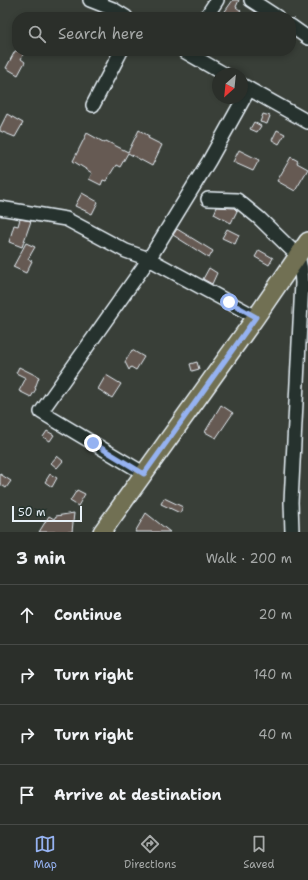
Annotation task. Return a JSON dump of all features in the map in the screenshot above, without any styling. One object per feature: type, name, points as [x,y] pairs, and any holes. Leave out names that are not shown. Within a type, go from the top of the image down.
[{"type":"main road","points":[[102,532],[256,317],[308,241]]},
{"type":"street","points":[[90,0],[116,4],[122,12]]},
{"type":"street","points":[[209,12],[217,0]]},
{"type":"street","points":[[251,0],[269,12]]},
{"type":"street","points":[[296,30],[308,38]]},
{"type":"street","points":[[93,105],[118,56]]},
{"type":"street","points":[[193,56],[214,68]]},
{"type":"street","points":[[248,88],[308,122]]},
{"type":"street","points":[[144,474],[41,412],[149,259],[209,161],[238,104]]},
{"type":"street","points":[[208,199],[237,200],[259,218],[298,256],[302,283],[291,502],[292,532]]},
{"type":"street","points":[[0,208],[66,219],[126,251],[149,259],[256,317]]},
{"type":"building","points":[[233,0],[239,0],[236,7],[241,11],[240,12],[225,12]]},
{"type":"building","points":[[12,56],[22,56],[21,59],[25,62],[18,75],[6,68]]},
{"type":"building","points":[[7,114],[23,123],[15,137],[0,131]]},
{"type":"building","points":[[263,114],[270,116],[267,124],[260,122]]},
{"type":"building","points":[[254,122],[261,126],[257,132],[250,129]]},
{"type":"building","points":[[139,130],[149,136],[148,138],[162,145],[152,166],[128,153],[120,167],[116,165],[106,181],[103,180],[101,185],[89,179],[92,173],[73,161],[87,133],[105,143],[106,141],[128,152]]},
{"type":"building","points":[[277,130],[285,134],[279,144],[272,140]]},
{"type":"building","points":[[239,150],[259,160],[253,171],[233,162]]},
{"type":"building","points":[[291,157],[298,161],[297,163],[308,169],[295,191],[277,181]]},
{"type":"building","points":[[82,193],[98,202],[92,214],[75,206]]},
{"type":"building","points":[[217,207],[234,208],[237,211],[231,223],[214,214]]},
{"type":"building","points":[[20,219],[31,221],[22,247],[9,242],[14,225],[18,226]]},
{"type":"building","points":[[177,229],[213,251],[209,258],[173,235]]},
{"type":"building","points":[[227,229],[239,235],[235,244],[222,238]]},
{"type":"building","points":[[26,243],[35,247],[28,259],[32,261],[26,273],[13,267]]},
{"type":"building","points":[[259,250],[273,258],[269,265],[255,257]]},
{"type":"building","points":[[209,268],[217,273],[212,284],[203,279]]},
{"type":"building","points":[[132,350],[144,357],[136,370],[131,367],[129,370],[125,362]]},
{"type":"building","points":[[197,362],[199,369],[192,371],[190,364]]},
{"type":"building","points":[[19,367],[39,377],[35,388],[36,389],[31,397],[19,391],[26,378],[16,373]]},
{"type":"building","points":[[106,375],[121,384],[112,398],[98,389]]},
{"type":"building","points":[[221,405],[233,413],[216,438],[205,432]]},
{"type":"building","points":[[47,431],[54,435],[50,441],[43,437]]},
{"type":"building","points":[[57,456],[63,461],[57,468],[51,463]]},
{"type":"building","points":[[0,474],[11,481],[6,488],[0,484]]},
{"type":"building","points":[[50,474],[57,478],[52,487],[45,482]]},
{"type":"building","points":[[77,490],[85,494],[78,506],[70,501]]},
{"type":"building","points":[[164,498],[183,507],[180,513],[161,504]]},
{"type":"building","points":[[74,513],[72,532],[39,532],[49,516],[54,519],[56,516]]},
{"type":"building","points":[[146,513],[170,532],[135,532]]},
{"type":"route","points":[[93,443],[144,474],[256,317],[229,302]]}]
